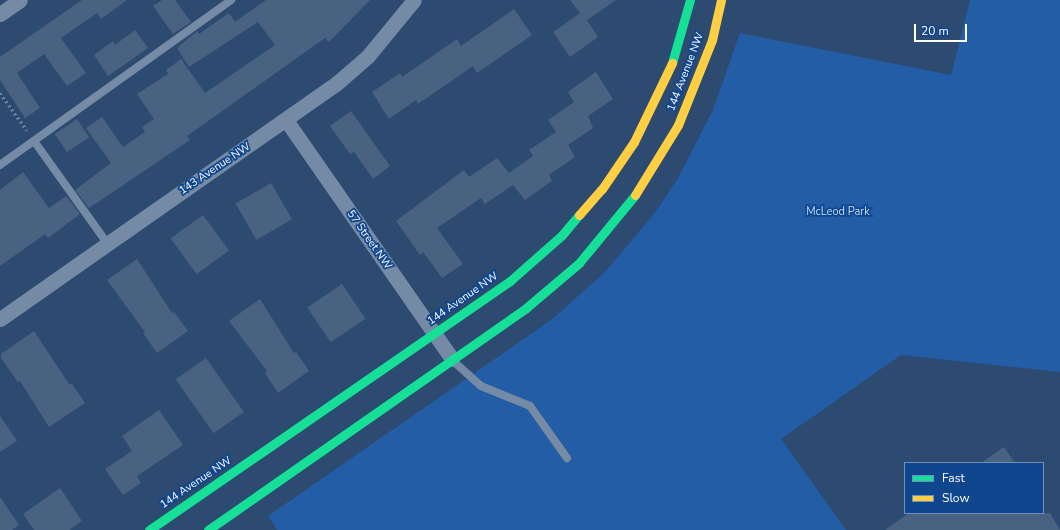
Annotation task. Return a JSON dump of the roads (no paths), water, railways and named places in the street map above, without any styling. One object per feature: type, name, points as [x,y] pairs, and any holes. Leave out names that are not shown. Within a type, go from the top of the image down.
[{"type":"street","points":[[0,14],[20,0]]},
{"type":"street","name":"143 Avenue NW","points":[[0,319],[337,83],[368,56],[414,0]]},
{"type":"street","name":"144 Avenue NW","points":[[149,530],[434,334],[535,261],[562,235],[602,189],[634,142],[653,106],[670,68],[690,0]]},
{"type":"street","name":"144 Avenue NW","points":[[208,530],[452,359],[552,287],[579,263],[626,208],[649,175],[687,105],[712,40],[722,0]]},
{"type":"street","name":"57 Street NW","points":[[286,120],[452,359]]},
{"type":"lane","points":[[0,164],[231,0]]},
{"type":"lane","points":[[34,141],[107,243]]},
{"type":"lane","points":[[452,359],[481,386],[530,406],[567,458]]},
{"type":"park label","name":"McLeod Park","points":[[838,212]]}]
